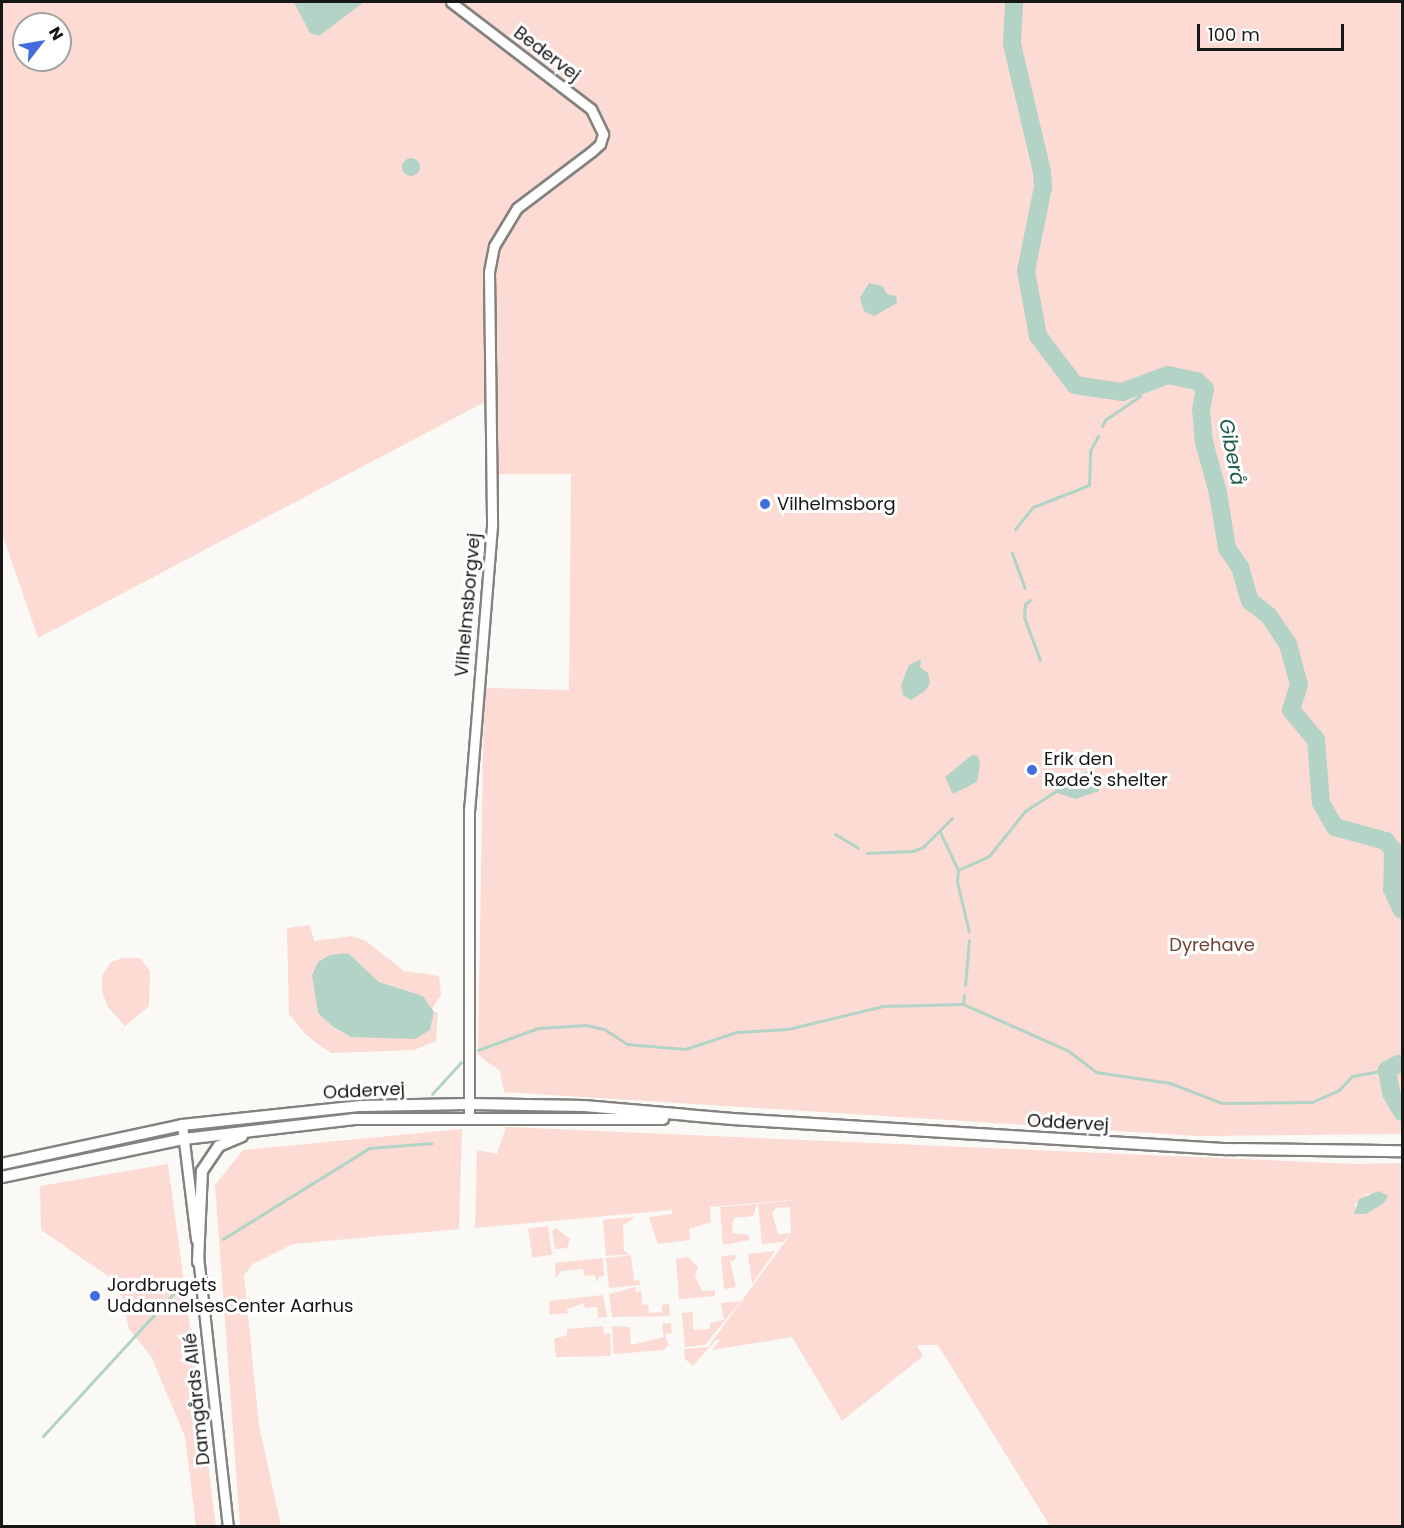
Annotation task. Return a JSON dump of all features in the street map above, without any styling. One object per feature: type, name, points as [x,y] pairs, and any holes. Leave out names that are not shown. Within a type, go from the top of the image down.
[{"type":"main road","name":"Oddervej","points":[[2,1164],[182,1125],[367,1106],[469,1104],[584,1106],[732,1119],[1227,1149],[1402,1151]]},
{"type":"main road","name":"Oddervej","points":[[2,1177],[183,1138],[355,1119],[469,1117],[732,1119]]},
{"type":"main road","points":[[198,1262],[202,1171],[212,1153],[228,1140],[288,1125]]},
{"type":"street","name":"Bedervej","points":[[451,2],[591,109],[601,125],[600,144]]},
{"type":"street","name":"Vilhelmsborgvej","points":[[469,1117],[469,809],[492,526],[489,272],[495,246],[517,208],[600,144]]},
{"type":"street","name":"Damgårds Allé","points":[[182,1125],[228,1527]]},
{"type":"green space","name":"Dyrehave","points":[[2,2],[1402,2],[1402,1134],[1198,1136],[504,1092],[500,1071],[478,1055],[484,688],[569,690],[571,474],[497,474],[496,396],[38,638],[2,533]],"holes":[[[972,755],[953,794],[946,777]]]},
{"type":"green space","points":[[310,925],[314,941],[352,936],[366,941],[404,971],[439,976],[441,995],[432,1009],[423,996],[379,982],[348,953],[318,1013],[332,1026],[352,1037],[430,1030],[434,1012],[438,1012],[436,1041],[414,1050],[331,1053],[307,1036],[289,1014],[287,928]]},
{"type":"green space","points":[[122,958],[140,958],[150,971],[149,1006],[125,1026],[108,1007],[102,992],[102,976],[110,963]]},
{"type":"green space","points":[[506,1127],[1357,1164],[1402,1163],[1402,1526],[1050,1526],[938,1345],[917,1345],[923,1356],[842,1421],[792,1337],[712,1350],[721,1339],[716,1340],[693,1366],[685,1359],[684,1349],[708,1347],[790,1235],[783,1242],[762,1244],[758,1204],[805,1199],[710,1207],[711,1222],[689,1229],[690,1240],[658,1244],[649,1217],[672,1214],[672,1210],[475,1228],[477,1150],[497,1154]],"holes":[[[1368,1193],[1384,1203],[1366,1214],[1354,1205]],[[790,1207],[791,1233],[778,1234],[772,1213],[776,1208]]]},
{"type":"green space","points":[[462,1129],[459,1229],[293,1244],[253,1264],[244,1275],[259,1426],[281,1526],[240,1526],[215,1185],[243,1150]]},
{"type":"green space","points":[[168,1164],[216,1526],[196,1526],[185,1437],[151,1356],[129,1329],[118,1283],[41,1230],[40,1186]]},
{"type":"green space","points":[[757,1204],[753,1216],[734,1218],[732,1225],[733,1233],[749,1235],[749,1240],[723,1245],[720,1207]]},
{"type":"green space","points":[[635,1217],[623,1226],[624,1251],[630,1254],[606,1256],[603,1220]]},
{"type":"green space","points":[[548,1226],[552,1255],[532,1258],[528,1229]]},
{"type":"green space","points":[[556,1228],[570,1239],[567,1248],[555,1249],[552,1231]]},
{"type":"green space","points":[[775,1251],[752,1284],[748,1254]]},
{"type":"green space","points":[[631,1255],[634,1281],[639,1280],[640,1285],[609,1288],[606,1258]]},
{"type":"green space","points":[[736,1255],[735,1260],[730,1261],[736,1287],[724,1289],[721,1256]]},
{"type":"green space","points":[[688,1257],[698,1267],[695,1277],[702,1291],[715,1290],[715,1296],[679,1299],[676,1259]]},
{"type":"green space","points":[[603,1258],[604,1276],[598,1277],[598,1283],[594,1275],[584,1276],[583,1269],[561,1271],[556,1278],[555,1263]]},
{"type":"green space","points":[[635,1287],[636,1292],[641,1291],[642,1305],[648,1304],[649,1313],[662,1312],[662,1305],[669,1304],[670,1316],[612,1317],[609,1294]]},
{"type":"green space","points":[[603,1295],[607,1317],[598,1318],[597,1307],[585,1308],[584,1303],[567,1309],[568,1313],[550,1315],[549,1301]]},
{"type":"green space","points":[[741,1301],[705,1345],[685,1347],[682,1313],[693,1312],[693,1330],[710,1329],[710,1323],[724,1320],[721,1303]]},
{"type":"green space","points":[[671,1323],[672,1333],[665,1334],[669,1345],[664,1350],[614,1354],[612,1326],[630,1327],[631,1345],[664,1337],[662,1324]]},
{"type":"green space","points":[[603,1326],[604,1334],[610,1333],[611,1356],[556,1357],[554,1339],[567,1335],[567,1329]]},
{"type":"shaded area","points":[[294,2],[364,2],[319,36],[310,33]]},
{"type":"shaded area","points":[[407,158],[415,158],[420,163],[418,174],[407,176],[402,171],[402,163]]},
{"type":"shaded area","points":[[869,283],[883,286],[887,294],[896,296],[897,303],[874,316],[864,311],[860,298]]},
{"type":"shaded area","points":[[921,659],[920,667],[928,673],[930,683],[926,690],[911,700],[903,695],[901,685],[909,665]]},
{"type":"shaded area","points":[[972,755],[978,756],[980,764],[977,782],[953,794],[945,777]]},
{"type":"shaded area","points":[[1088,771],[1099,774],[1099,791],[1076,799],[1054,792],[1057,784]]},
{"type":"shaded area","points":[[348,953],[379,982],[423,996],[434,1012],[430,1030],[415,1039],[351,1037],[332,1026],[318,1013],[312,975],[318,962],[330,955]]},
{"type":"shaded area","points":[[1379,1191],[1388,1196],[1384,1203],[1366,1214],[1354,1214],[1359,1199]]},
{"type":"waterway","name":"Giberå","points":[[1014,2],[1012,44],[1042,172],[1043,187],[1026,271],[1038,336],[1075,385],[1122,392],[1168,375],[1197,381],[1205,389],[1201,409],[1204,442],[1218,493],[1227,548],[1240,567],[1250,601],[1269,616],[1288,644],[1299,685],[1291,710],[1316,740],[1321,803],[1335,827],[1386,841],[1393,850],[1392,889],[1402,910]]},
{"type":"waterway","points":[[1102,426],[1105,420],[1140,396],[1141,385]]},
{"type":"waterway","points":[[1015,529],[1033,507],[1089,485],[1090,451],[1098,436]]},
{"type":"waterway","points":[[1012,553],[1025,588]]},
{"type":"waterway","points":[[1030,600],[1025,604],[1024,617],[1040,660]]},
{"type":"waterway","points":[[958,870],[989,856],[1025,811],[1054,792]]},
{"type":"waterway","points":[[867,853],[913,851],[923,847],[952,818]]},
{"type":"waterway","points":[[940,832],[958,870],[957,882],[969,932]]},
{"type":"waterway","points":[[835,834],[858,848]]},
{"type":"waterway","points":[[965,985],[969,940]]},
{"type":"waterway","points":[[963,1004],[964,995]]},
{"type":"waterway","points":[[478,1050],[538,1028],[586,1025],[604,1029],[627,1044],[685,1049],[736,1032],[788,1029],[883,1006],[963,1004],[1067,1050],[1096,1072],[1170,1083],[1222,1103],[1312,1102],[1339,1090],[1352,1076],[1387,1070]]},
{"type":"waterway","points":[[432,1094],[461,1062]]},
{"type":"waterway","name":"Giberå","points":[[1398,1064],[1387,1070],[1391,1093],[1402,1112]]},
{"type":"waterway","points":[[223,1239],[369,1148],[432,1143]]},
{"type":"waterway","points":[[43,1436],[185,1281]]},
{"type":"place","name":"Vilhelmsborg","points":[[765,504]]},
{"type":"place","name":"Erik den Røde's shelter","points":[[1032,770]]},
{"type":"place","name":"Jordbrugets UddannelsesCenter Aarhus","points":[[95,1296]]}]
